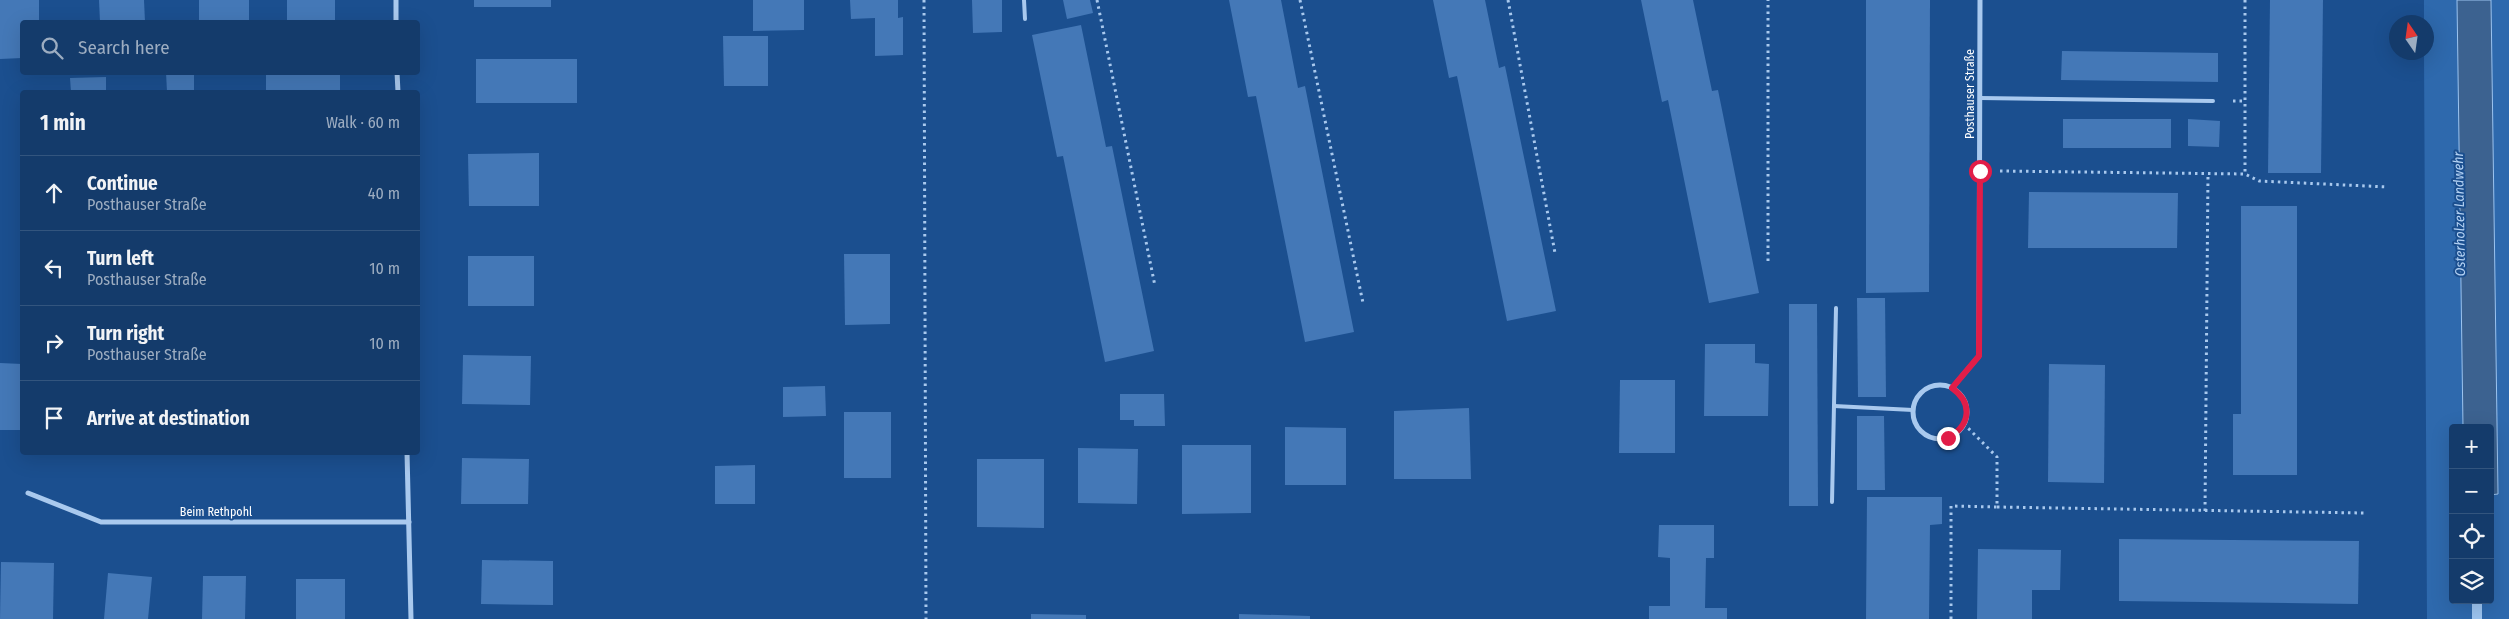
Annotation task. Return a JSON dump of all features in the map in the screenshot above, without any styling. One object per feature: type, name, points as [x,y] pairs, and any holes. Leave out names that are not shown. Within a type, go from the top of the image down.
[{"type":"street","points":[[396,0],[396,20]]},
{"type":"street","name":"Posthauser Straße","points":[[1952,388],[1979,356],[1980,0]]},
{"type":"street","points":[[397,75],[398,90]]},
{"type":"street","points":[[1942,384],[1952,388],[1961,394],[1966,404],[1968,414],[1965,425],[1958,433],[1948,438],[1928,437],[1919,430],[1914,421],[1913,410],[1916,400],[1932,386],[1942,384]]},
{"type":"street","points":[[407,455],[410,619]]},
{"type":"street","name":"Beim Rethpohl","points":[[28,493],[101,522],[409,522]]},
{"type":"lane","points":[[1024,0],[1025,19]]},
{"type":"lane","points":[[1980,98],[2213,101]]},
{"type":"lane","points":[[1832,502],[1836,308]]},
{"type":"lane","points":[[1834,406],[1913,410]]},
{"type":"path","points":[[924,0],[926,619]]},
{"type":"path","points":[[1097,0],[1154,286]]},
{"type":"path","points":[[1300,0],[1363,303]]},
{"type":"path","points":[[1508,0],[1555,253]]},
{"type":"path","points":[[1768,0],[1768,261]]},
{"type":"path","points":[[2245,0],[2245,174]]},
{"type":"path","points":[[1980,171],[2245,174],[2259,181],[2388,186]]},
{"type":"path","points":[[2206,510],[2208,174]]},
{"type":"path","points":[[1965,425],[1997,457],[1997,507]]},
{"type":"path","points":[[1951,619],[1952,506],[2364,513]]},
{"type":"shaded area","points":[[2424,0],[2457,0],[2463,424],[2449,424],[2449,604],[2494,604],[2494,494],[2498,494],[2491,0],[2509,0],[2509,619],[2427,619],[2424,60],[2434,60],[2434,15],[2424,15]]},
{"type":"shaded area","points":[[2457,0],[2491,0],[2498,494],[2494,494],[2494,424],[2463,424]]},
{"type":"building","points":[[0,0],[39,0],[39,20],[20,20],[20,58],[0,59]]},
{"type":"building","points":[[99,0],[144,0],[145,20],[100,20]]},
{"type":"building","points":[[199,0],[249,0],[249,20],[199,20]]},
{"type":"building","points":[[287,0],[335,0],[335,20],[287,20]]},
{"type":"building","points":[[474,0],[551,0],[551,7],[474,7]]},
{"type":"building","points":[[753,0],[804,0],[804,30],[753,31]]},
{"type":"building","points":[[850,0],[898,0],[898,18],[903,17],[903,55],[875,56],[875,18],[851,19]]},
{"type":"building","points":[[972,0],[1002,0],[1002,32],[973,33]]},
{"type":"building","points":[[1063,0],[1090,0],[1093,13],[1067,19]]},
{"type":"building","points":[[1229,0],[1281,0],[1298,88],[1305,86],[1354,332],[1305,342],[1256,96],[1248,97]]},
{"type":"building","points":[[1433,0],[1485,0],[1499,68],[1505,66],[1556,311],[1507,321],[1457,76],[1449,78]]},
{"type":"building","points":[[1641,0],[1693,0],[1712,91],[1718,90],[1759,293],[1709,303],[1668,100],[1662,102]]},
{"type":"building","points":[[1866,0],[1930,0],[1929,292],[1866,293]]},
{"type":"building","points":[[2270,0],[2323,0],[2321,173],[2268,173]]},
{"type":"building","points":[[1081,25],[1106,147],[1112,146],[1154,351],[1105,362],[1063,156],[1057,157],[1032,35]]},
{"type":"building","points":[[723,36],[768,36],[768,86],[724,86]]},
{"type":"building","points":[[2062,51],[2218,53],[2218,82],[2061,80]]},
{"type":"building","points":[[476,59],[577,59],[577,103],[476,103]]},
{"type":"building","points":[[166,75],[194,75],[194,90],[167,90]]},
{"type":"building","points":[[266,75],[340,75],[340,90],[266,90]]},
{"type":"building","points":[[106,77],[106,90],[71,90],[70,78]]},
{"type":"building","points":[[2063,119],[2171,119],[2171,148],[2063,148]]},
{"type":"building","points":[[2188,119],[2220,121],[2219,147],[2188,146]]},
{"type":"building","points":[[539,153],[539,206],[469,206],[468,154]]},
{"type":"building","points":[[2029,192],[2178,193],[2177,248],[2028,248]]},
{"type":"building","points":[[2241,206],[2297,206],[2297,475],[2233,475],[2233,414],[2241,414]]},
{"type":"building","points":[[844,254],[890,254],[890,324],[845,325]]},
{"type":"building","points":[[468,256],[534,256],[534,306],[468,306]]},
{"type":"building","points":[[1857,298],[1885,298],[1886,397],[1858,397]]},
{"type":"building","points":[[1789,304],[1817,304],[1818,506],[1789,506]]},
{"type":"building","points":[[1705,344],[1755,344],[1755,363],[1769,364],[1768,416],[1704,416]]},
{"type":"building","points":[[463,355],[531,356],[530,405],[462,404]]},
{"type":"building","points":[[0,363],[20,364],[20,430],[0,430]]},
{"type":"building","points":[[2049,364],[2105,365],[2104,483],[2048,482]]},
{"type":"building","points":[[1620,380],[1675,380],[1675,453],[1619,453]]},
{"type":"building","points":[[825,386],[826,416],[783,417],[783,387]]},
{"type":"building","points":[[1120,394],[1164,394],[1165,426],[1134,426],[1134,420],[1120,420]]},
{"type":"building","points":[[1469,408],[1471,479],[1394,479],[1394,411]]},
{"type":"building","points":[[844,412],[891,412],[891,478],[844,478]]},
{"type":"building","points":[[1857,416],[1884,416],[1885,490],[1857,490]]},
{"type":"building","points":[[1285,427],[1346,428],[1346,485],[1285,485]]},
{"type":"building","points":[[1182,445],[1251,445],[1251,513],[1182,514]]},
{"type":"building","points":[[1078,448],[1138,449],[1137,504],[1078,503]]},
{"type":"building","points":[[462,458],[529,459],[528,504],[461,504]]},
{"type":"building","points":[[977,459],[1044,459],[1044,528],[977,527]]},
{"type":"building","points":[[755,465],[755,504],[715,504],[715,466]]},
{"type":"building","points":[[1867,497],[1942,497],[1942,524],[1930,525],[1929,619],[1866,619]]},
{"type":"building","points":[[1659,525],[1714,525],[1714,558],[1706,558],[1705,608],[1727,608],[1727,619],[1649,619],[1649,606],[1670,606],[1670,558],[1658,557]]},
{"type":"building","points":[[2119,539],[2359,541],[2358,604],[2119,601]]},
{"type":"building","points":[[1978,549],[2061,550],[2060,590],[2032,590],[2032,619],[1977,619]]},
{"type":"building","points":[[482,560],[553,561],[553,605],[481,604]]},
{"type":"building","points":[[1,562],[54,563],[53,619],[0,619]]},
{"type":"building","points":[[108,573],[152,577],[148,619],[104,619]]},
{"type":"building","points":[[203,576],[246,576],[245,619],[202,619]]},
{"type":"building","points":[[296,579],[345,579],[345,619],[296,619]]},
{"type":"building","points":[[1031,614],[1086,615],[1086,619],[1031,619]]},
{"type":"building","points":[[1239,614],[1310,616],[1310,619],[1239,619]]},
{"type":"waterway","name":"Osterholzer Landwehr","points":[[2477,604],[2477,619]]},
{"type":"route","points":[[1948,438],[1958,433],[1965,425],[1968,414],[1961,394],[1952,388],[1979,356],[1980,171]]}]
